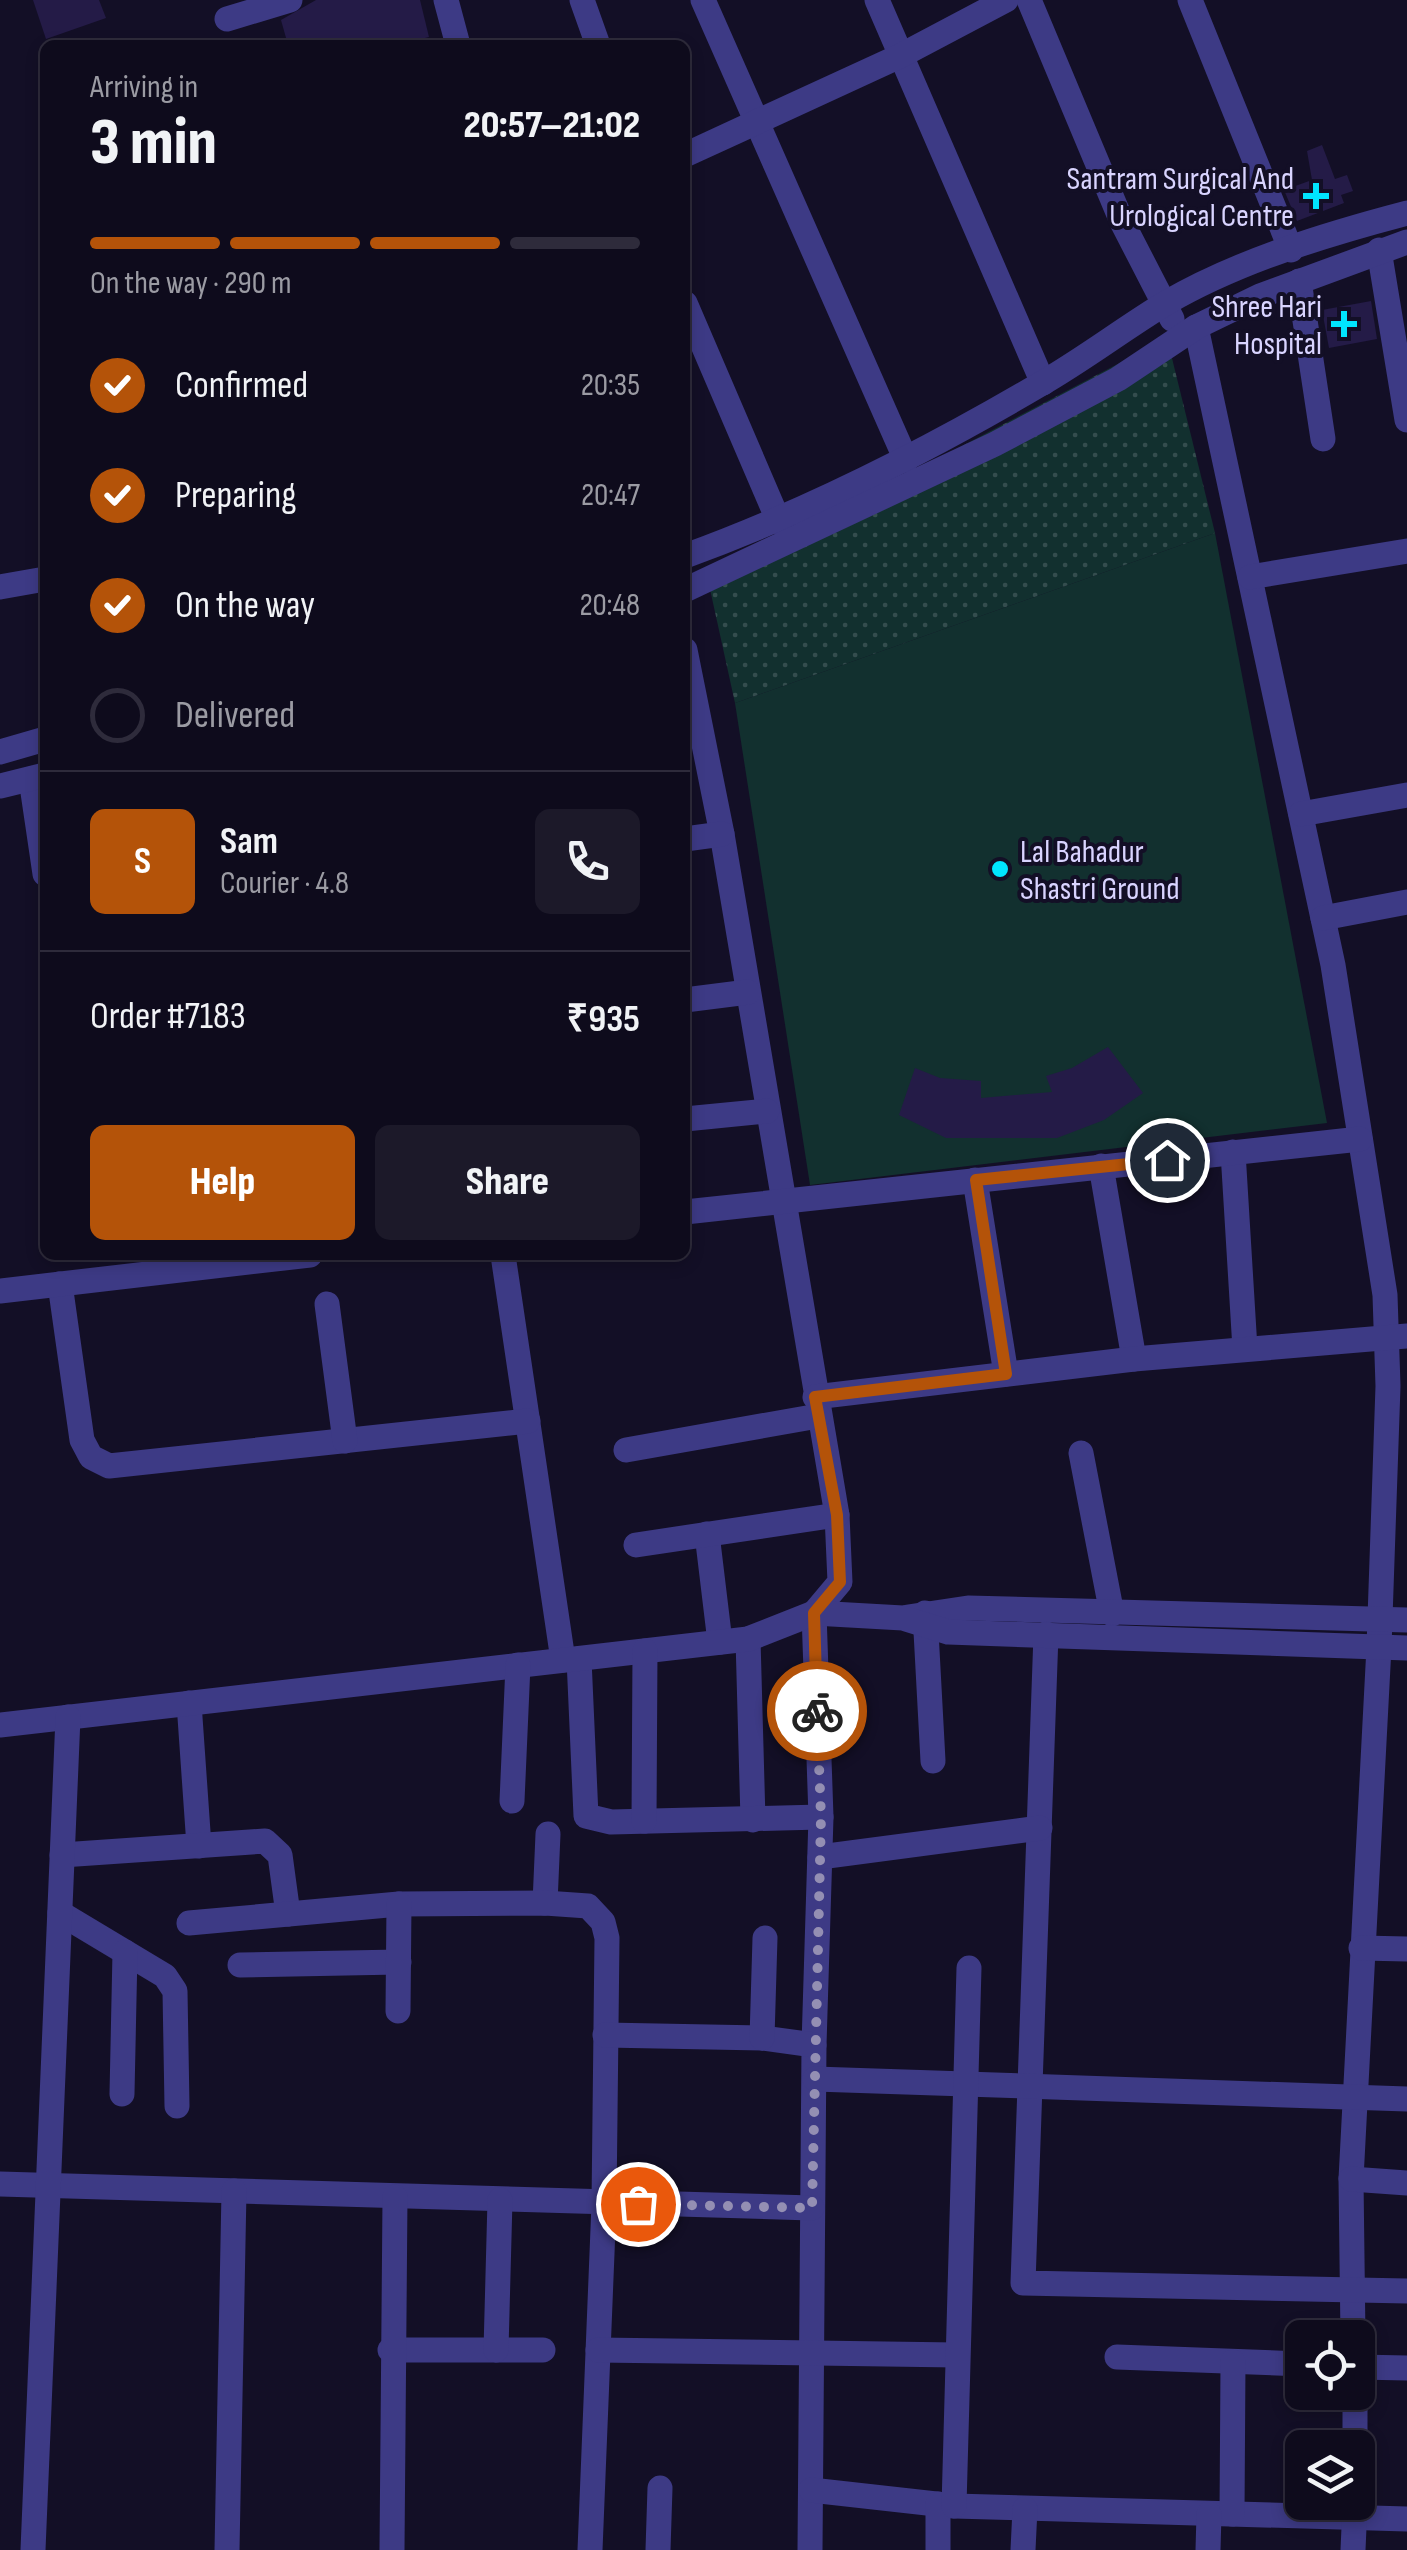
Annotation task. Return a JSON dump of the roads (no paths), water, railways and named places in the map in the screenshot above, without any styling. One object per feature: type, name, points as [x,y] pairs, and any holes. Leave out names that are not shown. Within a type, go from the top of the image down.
[{"type":"street","points":[[226,18],[290,0]]},
{"type":"street","points":[[446,0],[457,40]]},
{"type":"street","points":[[582,0],[596,40]]},
{"type":"street","points":[[702,0],[906,460]]},
{"type":"street","points":[[877,0],[1043,383]]},
{"type":"street","points":[[690,154],[900,56],[1006,0]]},
{"type":"street","points":[[1030,0],[1122,222],[1165,304],[1189,332],[1250,577],[1323,918],[1385,1295],[1397,1336],[1361,1948],[1351,2179],[1352,2320]]},
{"type":"street","points":[[1190,0],[1291,250]]},
{"type":"street","points":[[690,554],[779,522],[906,460],[1043,383],[1165,304],[1291,250],[1407,213]]},
{"type":"street","points":[[690,588],[996,444],[1118,379],[1189,332],[1299,281],[1407,242]]},
{"type":"street","points":[[1379,250],[1407,420]]},
{"type":"street","points":[[1299,281],[1323,439]]},
{"type":"street","points":[[690,315],[779,522]]},
{"type":"street","points":[[1250,577],[1407,551]]},
{"type":"street","points":[[0,588],[40,580]]},
{"type":"street","points":[[692,717],[722,834],[837,1515],[840,1582],[814,1613],[821,1817],[814,2045],[810,2550]]},
{"type":"street","points":[[0,752],[40,740]]},
{"type":"street","points":[[0,786],[38,777],[40,805]]},
{"type":"street","points":[[1301,814],[1407,795]]},
{"type":"street","points":[[690,838],[722,834]]},
{"type":"street","points":[[1323,918],[1407,902]]},
{"type":"street","points":[[690,999],[748,992]]},
{"type":"street","points":[[690,1119],[767,1111]]},
{"type":"street","points":[[690,1211],[1360,1138]]},
{"type":"street","points":[[1233,1152],[1245,1348]]},
{"type":"street","points":[[1101,1166],[1134,1359]]},
{"type":"street","points":[[976,1180],[1006,1374]]},
{"type":"street","points":[[0,1291],[267,1260]]},
{"type":"street","points":[[504,1260],[571,1659],[586,1816],[611,1822],[821,1817]]},
{"type":"street","points":[[60,1284],[82,1440],[91,1457],[109,1466],[528,1421]]},
{"type":"street","points":[[327,1304],[345,1441]]},
{"type":"street","points":[[626,1450],[817,1407],[1006,1374],[1397,1336]]},
{"type":"street","points":[[1081,1453],[1112,1614]]},
{"type":"street","points":[[636,1545],[837,1515]]},
{"type":"street","points":[[707,1534],[720,1642]]},
{"type":"street","points":[[0,1725],[748,1639],[814,1613],[918,1619],[968,1608],[1407,1620]]},
{"type":"street","points":[[918,1619],[948,1632],[1407,1648]]},
{"type":"street","points":[[918,1619],[932,1761]]},
{"type":"street","points":[[1046,1634],[1022,2282],[1407,2291]]},
{"type":"street","points":[[748,1639],[753,1820]]},
{"type":"street","points":[[644,1821],[645,1651]]},
{"type":"street","points":[[512,1801],[518,1666]]},
{"type":"street","points":[[190,1703],[200,1846]]},
{"type":"street","points":[[33,2550],[68,1717]]},
{"type":"street","points":[[820,1858],[1040,1828]]},
{"type":"street","points":[[545,1903],[548,1834]]},
{"type":"street","points":[[62,1855],[265,1841],[274,1846],[285,1870],[288,1914]]},
{"type":"street","points":[[189,1923],[399,1904],[545,1903],[588,1906],[604,1922],[604,2204],[590,2550]]},
{"type":"street","points":[[398,2011],[399,1904]]},
{"type":"street","points":[[60,1913],[165,1976],[175,1991],[176,2106]]},
{"type":"street","points":[[762,2038],[765,1938]]},
{"type":"street","points":[[1361,1948],[1407,1949]]},
{"type":"street","points":[[122,2094],[125,1952]]},
{"type":"street","points":[[240,1965],[399,1962]]},
{"type":"street","points":[[938,2550],[946,2505],[957,2356],[969,1968]]},
{"type":"street","points":[[605,2035],[762,2038],[814,2045]]},
{"type":"street","points":[[814,2079],[1407,2099]]},
{"type":"street","points":[[1351,2179],[1407,2183]]},
{"type":"street","points":[[0,2184],[812,2208]]},
{"type":"street","points":[[227,2550],[234,2191]]},
{"type":"street","points":[[392,2550],[390,2350],[394,2197]]},
{"type":"street","points":[[496,2350],[500,2200]]},
{"type":"street","points":[[390,2350],[544,2350]]},
{"type":"street","points":[[598,2350],[957,2356]]},
{"type":"street","points":[[1117,2357],[1285,2364]]},
{"type":"street","points":[[1208,2550],[1220,2514],[1233,2362]]},
{"type":"street","points":[[1375,2367],[1407,2368]]},
{"type":"street","points":[[658,2550],[660,2488]]},
{"type":"street","points":[[811,2490],[946,2505],[1220,2514],[1285,2512]]},
{"type":"street","points":[[1023,2550],[1026,2508]]},
{"type":"street","points":[[1375,2514],[1407,2520]]},
{"type":"street","points":[[1353,2550],[1354,2520]]},
{"type":"place","name":"Santram Surgical And Urological Centre","points":[[1316,196]]},
{"type":"place","name":"Shree Hari Hospital","points":[[1344,324]]},
{"type":"place","name":"Lal Bahadur Shastri Ground","points":[[1000,869]]}]
